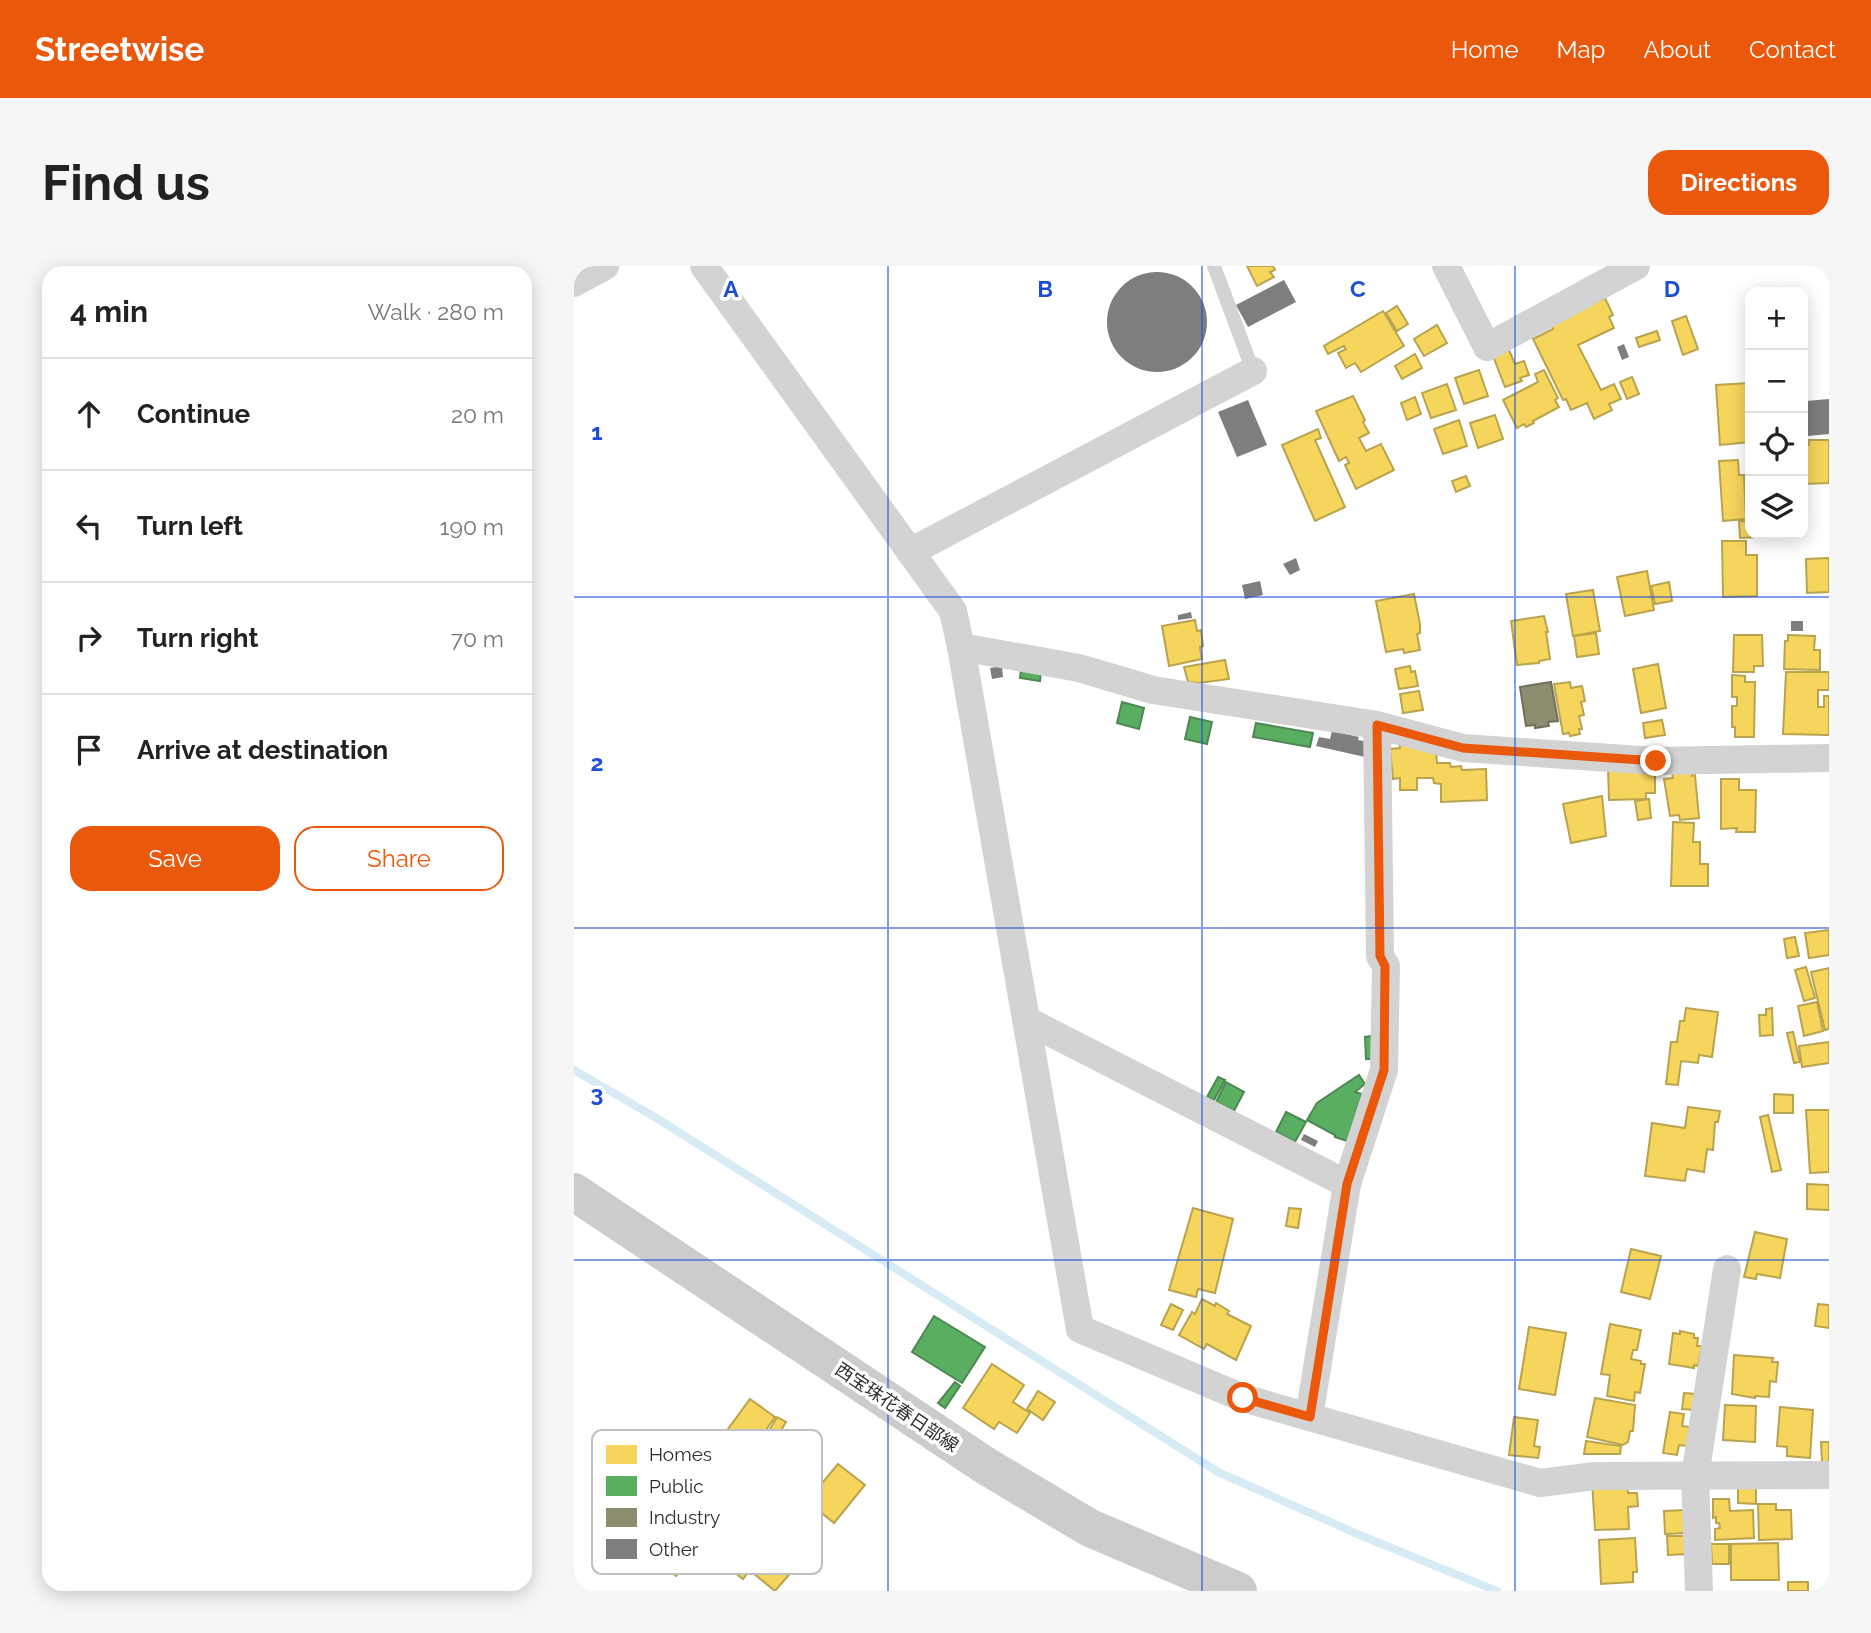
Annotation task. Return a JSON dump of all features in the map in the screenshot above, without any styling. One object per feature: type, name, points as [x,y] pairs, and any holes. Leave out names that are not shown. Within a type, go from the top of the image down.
[{"type":"main road","name":"西宝珠花春日部線","points":[[574,1192],[997,1473],[1090,1528],[1238,1591]]},
{"type":"street","points":[[574,283],[605,266]]},
{"type":"street","points":[[704,266],[953,611],[1080,1329],[1243,1398],[1540,1483],[1595,1476],[1829,1475]]},
{"type":"street","points":[[1446,266],[1487,347],[1636,266]]},
{"type":"street","points":[[911,552],[1253,371]]},
{"type":"street","points":[[961,647],[1079,668],[1153,690],[1377,725],[1463,748],[1656,761],[1829,758]]},
{"type":"street","points":[[1310,1417],[1347,1184],[1384,1070],[1385,966],[1380,956],[1377,725]]},
{"type":"street","points":[[1026,1020],[1347,1184]]},
{"type":"street","points":[[1699,1591],[1695,1476],[1727,1269]]},
{"type":"lane","points":[[1214,266],[1253,371]]},
{"type":"building: Homes","points":[[1247,266],[1273,266],[1275,270],[1270,272],[1274,277],[1257,286]]},
{"type":"building: Homes","points":[[1605,298],[1613,315],[1609,317],[1614,328],[1578,345],[1601,390],[1614,384],[1621,399],[1609,404],[1612,410],[1594,419],[1587,403],[1571,410],[1566,399],[1563,400],[1533,339],[1553,329],[1551,323]]},
{"type":"building: Homes","points":[[1397,306],[1408,324],[1397,331],[1386,313]]},
{"type":"building: Homes","points":[[1383,311],[1404,346],[1361,372],[1355,363],[1346,368],[1338,353],[1346,349],[1344,346],[1328,354],[1324,346]]},
{"type":"building: Homes","points":[[1686,316],[1698,349],[1683,355],[1672,321]]},
{"type":"building: Homes","points":[[1437,325],[1447,343],[1424,356],[1414,339]]},
{"type":"building: Homes","points":[[1657,331],[1660,340],[1639,347],[1636,338]]},
{"type":"building: Homes","points":[[1509,350],[1515,364],[1524,361],[1529,375],[1520,378],[1522,381],[1505,387],[1493,356]]},
{"type":"building: Homes","points":[[1415,354],[1422,368],[1402,379],[1395,366]]},
{"type":"building: Homes","points":[[1479,370],[1488,396],[1464,404],[1455,378]]},
{"type":"building: Homes","points":[[1544,370],[1558,398],[1555,400],[1559,407],[1526,427],[1524,424],[1517,428],[1503,400],[1538,382],[1535,374]]},
{"type":"building: Homes","points":[[1632,377],[1639,394],[1627,399],[1620,382]]},
{"type":"building: Homes","points":[[1745,383],[1745,442],[1720,445],[1716,385]]},
{"type":"building: Homes","points":[[1447,384],[1456,410],[1431,418],[1422,393]]},
{"type":"building: Homes","points":[[1353,396],[1369,433],[1359,438],[1366,451],[1381,444],[1394,470],[1356,489],[1345,465],[1349,463],[1346,457],[1339,461],[1316,411]]},
{"type":"building: Homes","points":[[1415,397],[1421,414],[1407,420],[1401,403]]},
{"type":"building: Homes","points":[[1495,415],[1503,439],[1478,448],[1470,423]]},
{"type":"building: Homes","points":[[1459,420],[1467,446],[1443,454],[1434,429]]},
{"type":"building: Homes","points":[[1318,429],[1321,438],[1315,440],[1345,507],[1315,521],[1282,445]]},
{"type":"building: Homes","points":[[1809,440],[1829,440],[1829,483],[1808,484]]},
{"type":"building: Homes","points":[[1738,460],[1739,475],[1744,475],[1745,519],[1723,521],[1719,461]]},
{"type":"building: Homes","points":[[1466,476],[1470,486],[1456,492],[1452,481]]},
{"type":"building: Homes","points":[[1739,521],[1745,521],[1745,538],[1740,538]]},
{"type":"building: Homes","points":[[1722,541],[1746,541],[1746,555],[1757,555],[1757,596],[1723,597]]},
{"type":"building: Homes","points":[[1829,558],[1829,592],[1807,593],[1806,559]]},
{"type":"building: Homes","points":[[1647,571],[1654,610],[1625,616],[1617,577]]},
{"type":"building: Homes","points":[[1669,582],[1672,601],[1655,604],[1651,586]]},
{"type":"building: Homes","points":[[1593,590],[1600,631],[1573,636],[1566,594]]},
{"type":"building: Homes","points":[[1414,594],[1420,624],[1420,633],[1417,634],[1420,650],[1386,652],[1376,601]]},
{"type":"building: Homes","points":[[1544,616],[1550,659],[1517,665],[1511,621]]},
{"type":"building: Homes","points":[[1195,620],[1197,631],[1201,630],[1202,659],[1169,666],[1162,626]]},
{"type":"building: Homes","points":[[1596,633],[1599,654],[1577,657],[1574,636]]},
{"type":"building: Homes","points":[[1734,635],[1762,635],[1763,666],[1754,666],[1754,672],[1733,672]]},
{"type":"building: Homes","points":[[1788,635],[1815,636],[1814,650],[1820,650],[1820,670],[1784,669],[1785,641],[1788,641]]},
{"type":"building: Homes","points":[[1225,660],[1229,679],[1188,682],[1184,667]]},
{"type":"building: Homes","points":[[1658,664],[1666,708],[1641,713],[1633,669]]},
{"type":"building: Homes","points":[[1410,666],[1411,672],[1415,671],[1418,686],[1399,689],[1395,669]]},
{"type":"building: Homes","points":[[1786,672],[1829,672],[1829,690],[1818,690],[1818,707],[1824,707],[1824,696],[1829,696],[1829,735],[1783,734]]},
{"type":"building: Homes","points":[[1732,675],[1745,676],[1745,682],[1755,682],[1754,737],[1735,737],[1732,706],[1737,706],[1737,697],[1732,697]]},
{"type":"building: Homes","points":[[1570,682],[1571,688],[1582,686],[1585,701],[1581,702],[1584,715],[1579,716],[1582,729],[1579,729],[1580,734],[1570,736],[1569,733],[1563,734],[1554,684]]},
{"type":"building: Homes","points":[[1419,691],[1423,710],[1403,713],[1400,694]]},
{"type":"building: Homes","points":[[1662,720],[1665,735],[1645,738],[1643,723]]},
{"type":"building: Homes","points":[[1399,741],[1436,751],[1437,763],[1450,763],[1451,767],[1461,766],[1462,770],[1486,769],[1487,800],[1441,802],[1441,784],[1434,783],[1433,778],[1417,778],[1417,790],[1400,790],[1400,778],[1393,779],[1390,749],[1400,748]]},
{"type":"building: Homes","points":[[1655,765],[1655,793],[1646,793],[1646,799],[1609,800],[1608,768]]},
{"type":"building: Homes","points":[[1672,772],[1692,772],[1692,776],[1695,775],[1699,818],[1680,820],[1679,815],[1670,816],[1664,779],[1673,778]]},
{"type":"building: Homes","points":[[1721,779],[1739,779],[1739,790],[1756,790],[1755,832],[1736,832],[1737,828],[1721,829]]},
{"type":"building: Homes","points":[[1602,796],[1606,836],[1571,843],[1563,804]]},
{"type":"building: Homes","points":[[1649,799],[1651,818],[1638,820],[1635,801]]},
{"type":"building: Homes","points":[[1673,822],[1694,823],[1693,842],[1700,842],[1700,864],[1708,864],[1708,886],[1671,886]]},
{"type":"building: Homes","points":[[1829,930],[1829,955],[1809,958],[1805,933]]},
{"type":"building: Homes","points":[[1795,937],[1799,956],[1787,958],[1784,939]]},
{"type":"building: Homes","points":[[1806,967],[1815,998],[1804,1001],[1795,970]]},
{"type":"building: Homes","points":[[1829,968],[1829,1029],[1825,1030],[1811,972]]},
{"type":"building: Homes","points":[[1817,1002],[1823,1031],[1804,1036],[1798,1006]]},
{"type":"building: Homes","points":[[1686,1008],[1718,1012],[1712,1057],[1699,1055],[1698,1063],[1681,1061],[1678,1085],[1666,1084],[1671,1042],[1677,1042],[1680,1021],[1684,1021]]},
{"type":"building: Homes","points":[[1772,1008],[1773,1035],[1760,1036],[1759,1015],[1766,1015],[1766,1009]]},
{"type":"building: Homes","points":[[1793,1032],[1800,1062],[1794,1063],[1787,1033]]},
{"type":"building: Homes","points":[[1829,1042],[1829,1063],[1802,1067],[1799,1046]]},
{"type":"building: Homes","points":[[1774,1094],[1793,1095],[1793,1113],[1774,1113]]},
{"type":"building: Homes","points":[[1688,1107],[1720,1111],[1718,1122],[1715,1122],[1713,1150],[1707,1149],[1704,1172],[1687,1169],[1685,1181],[1645,1176],[1652,1123],[1685,1128]]},
{"type":"building: Homes","points":[[1806,1110],[1829,1110],[1829,1172],[1810,1173]]},
{"type":"building: Homes","points":[[1768,1115],[1781,1170],[1772,1172],[1760,1117]]},
{"type":"building: Homes","points":[[1807,1184],[1829,1185],[1829,1210],[1807,1209]]},
{"type":"building: Homes","points":[[1193,1208],[1233,1219],[1215,1293],[1198,1289],[1196,1297],[1169,1290]]},
{"type":"building: Homes","points":[[1289,1208],[1301,1209],[1298,1228],[1286,1226]]},
{"type":"building: Homes","points":[[1755,1232],[1787,1239],[1780,1278],[1757,1274],[1756,1279],[1744,1277]]},
{"type":"building: Homes","points":[[1631,1249],[1661,1256],[1650,1299],[1621,1292]]},
{"type":"building: Homes","points":[[1202,1299],[1215,1306],[1216,1303],[1229,1311],[1227,1314],[1251,1326],[1236,1360],[1207,1344],[1204,1349],[1179,1335],[1192,1312],[1195,1314]]},
{"type":"building: Homes","points":[[1171,1304],[1183,1310],[1173,1330],[1161,1325]]},
{"type":"building: Homes","points":[[1818,1304],[1829,1305],[1829,1328],[1815,1326]]},
{"type":"building: Homes","points":[[1610,1324],[1641,1330],[1637,1350],[1633,1350],[1631,1359],[1645,1364],[1640,1393],[1635,1392],[1634,1401],[1607,1396],[1610,1375],[1601,1374]]},
{"type":"building: Homes","points":[[1529,1327],[1566,1333],[1555,1395],[1519,1389]]},
{"type":"building: Homes","points":[[1680,1331],[1694,1334],[1694,1338],[1698,1338],[1697,1346],[1702,1346],[1698,1366],[1694,1365],[1694,1368],[1669,1364],[1673,1333],[1680,1334]]},
{"type":"building: Homes","points":[[1734,1355],[1773,1358],[1772,1362],[1778,1362],[1776,1382],[1770,1381],[1769,1397],[1755,1398],[1732,1394]]},
{"type":"building: Homes","points":[[992,1364],[1024,1385],[1013,1402],[1030,1413],[1017,1433],[999,1422],[994,1429],[963,1408]]},
{"type":"building: Homes","points":[[1038,1391],[1055,1402],[1043,1420],[1027,1409]]},
{"type":"building: Homes","points":[[1684,1393],[1696,1394],[1695,1410],[1682,1409]]},
{"type":"building: Homes","points":[[1595,1398],[1635,1405],[1633,1431],[1630,1431],[1628,1442],[1623,1445],[1587,1437]]},
{"type":"building: Homes","points":[[750,1399],[775,1417],[766,1430],[727,1430]]},
{"type":"building: Homes","points":[[1725,1405],[1756,1406],[1755,1442],[1723,1440]]},
{"type":"building: Homes","points":[[1780,1407],[1813,1410],[1810,1458],[1787,1456],[1787,1447],[1777,1446]]},
{"type":"building: Homes","points":[[1670,1412],[1684,1414],[1682,1426],[1690,1427],[1687,1446],[1679,1445],[1677,1455],[1663,1453]]},
{"type":"building: Homes","points":[[777,1417],[786,1422],[781,1430],[769,1430]]},
{"type":"building: Homes","points":[[1514,1417],[1538,1420],[1534,1446],[1540,1447],[1538,1458],[1509,1455]]},
{"type":"building: Homes","points":[[1586,1441],[1621,1446],[1620,1454],[1584,1454]]},
{"type":"building: Homes","points":[[1821,1442],[1829,1442],[1829,1462],[1822,1462]]},
{"type":"building: Homes","points":[[838,1464],[865,1485],[834,1523],[822,1513],[822,1483]]},
{"type":"building: Homes","points":[[1627,1480],[1628,1493],[1637,1493],[1638,1506],[1628,1507],[1629,1529],[1595,1530],[1592,1481]]},
{"type":"building: Homes","points":[[1738,1485],[1756,1485],[1756,1504],[1738,1503]]},
{"type":"building: Homes","points":[[1713,1499],[1729,1499],[1730,1511],[1753,1510],[1754,1538],[1715,1540],[1715,1529],[1720,1528],[1716,1517],[1713,1518]]},
{"type":"building: Homes","points":[[1758,1504],[1776,1504],[1776,1510],[1791,1510],[1792,1539],[1759,1540]]},
{"type":"building: Homes","points":[[1685,1510],[1686,1533],[1665,1534],[1664,1511]]},
{"type":"building: Homes","points":[[1667,1536],[1686,1536],[1687,1554],[1668,1555]]},
{"type":"building: Homes","points":[[1635,1538],[1637,1572],[1633,1572],[1633,1582],[1601,1584],[1599,1540]]},
{"type":"building: Homes","points":[[1778,1543],[1779,1580],[1731,1580],[1731,1544]]},
{"type":"building: Homes","points":[[1711,1544],[1729,1544],[1729,1564],[1712,1564]]},
{"type":"building: Homes","points":[[754,1574],[790,1574],[775,1591]]},
{"type":"building: Homes","points":[[1788,1582],[1808,1582],[1808,1591],[1788,1591]]},
{"type":"building: Public","points":[[1021,670],[1041,672],[1040,681],[1020,678]]},
{"type":"building: Public","points":[[1122,702],[1144,708],[1139,729],[1117,723]]},
{"type":"building: Public","points":[[1190,717],[1212,722],[1207,744],[1185,739]]},
{"type":"building: Public","points":[[1256,723],[1313,733],[1310,747],[1253,737]]},
{"type":"building: Public","points":[[1373,1036],[1373,1059],[1366,1059],[1365,1037]]},
{"type":"building: Public","points":[[1359,1075],[1365,1084],[1355,1092],[1362,1094],[1347,1141],[1307,1120],[1317,1103]]},
{"type":"building: Public","points":[[1218,1077],[1225,1080],[1214,1100],[1207,1097]]},
{"type":"building: Public","points":[[1226,1082],[1244,1092],[1234,1111],[1216,1102]]},
{"type":"building: Public","points":[[1286,1112],[1306,1122],[1295,1142],[1276,1132]]},
{"type":"building: Public","points":[[934,1316],[985,1347],[962,1383],[912,1352]]},
{"type":"building: Public","points":[[955,1382],[960,1386],[945,1408],[938,1403]]},
{"type":"building: Industry","points":[[1551,682],[1558,721],[1548,722],[1549,726],[1526,726],[1520,687]]},
{"type":"building: Other","points":[[1157,272],[1185,280],[1199,294],[1207,322],[1199,350],[1185,364],[1157,372],[1129,364],[1115,350],[1107,322],[1115,294],[1129,280]]},
{"type":"building: Other","points":[[1284,280],[1296,302],[1248,327],[1236,305]]},
{"type":"building: Other","points":[[1624,344],[1629,357],[1622,360],[1617,347]]},
{"type":"building: Other","points":[[1829,399],[1829,434],[1808,436],[1808,401]]},
{"type":"building: Other","points":[[1248,400],[1267,445],[1237,457],[1218,412]]},
{"type":"building: Other","points":[[1296,558],[1300,570],[1290,575],[1283,564]]},
{"type":"building: Other","points":[[1260,581],[1263,595],[1245,599],[1242,585]]},
{"type":"building: Other","points":[[1191,612],[1192,618],[1178,620],[1178,615]]},
{"type":"building: Other","points":[[1791,621],[1803,621],[1803,631],[1791,631]]},
{"type":"building: Other","points":[[1002,666],[1003,677],[992,679],[990,668]]},
{"type":"building: Other","points":[[1332,731],[1369,742],[1365,757],[1316,746],[1319,737],[1330,739]]},
{"type":"building: Other","points":[[1304,1134],[1318,1141],[1315,1147],[1301,1140]]},
{"type":"waterway","points":[[574,1070],[658,1119],[1218,1472],[1362,1536],[1497,1591]]},
{"type":"route","points":[[1243,1398],[1310,1417],[1347,1184],[1384,1070],[1385,966],[1380,956],[1377,725],[1463,748],[1656,761]]}]
